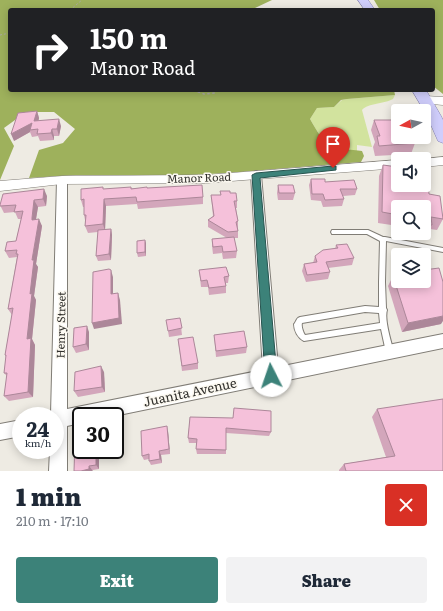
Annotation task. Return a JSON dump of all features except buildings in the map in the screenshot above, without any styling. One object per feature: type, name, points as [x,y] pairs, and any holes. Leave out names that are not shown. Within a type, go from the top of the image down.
[{"type":"main road","points":[[422,95],[443,102]]},
{"type":"main road","points":[[422,95],[443,138]]},
{"type":"street","points":[[431,162],[443,161]]},
{"type":"street","name":"Manor Road","points":[[0,186],[62,180],[157,180],[256,175],[391,164]]},
{"type":"street","points":[[256,175],[271,376]]},
{"type":"street","name":"Henry Street","points":[[58,407],[62,180]]},
{"type":"street","name":"Juanita Avenue","points":[[64,419],[443,341]]},
{"type":"street","points":[[0,432],[12,430]]},
{"type":"street","name":"Henry Street","points":[[58,459],[58,471]]},
{"type":"lane","points":[[334,232],[368,232],[383,240],[385,239],[443,250]]},
{"type":"lane","points":[[383,240],[382,283],[385,335],[390,352]]},
{"type":"lane","points":[[384,310],[365,309],[300,320],[298,324],[300,334],[304,338],[385,325]]},
{"type":"path","points":[[72,8],[82,0]]},
{"type":"path","points":[[196,92],[198,94],[210,94],[215,92]]},
{"type":"green space","points":[[0,0],[272,0],[255,8],[8,8],[8,92],[394,92],[395,95],[341,100],[334,107],[317,108],[310,119],[321,136],[330,145],[342,149],[362,151],[364,156],[361,162],[188,175],[76,175],[29,178],[39,150],[63,143],[75,129],[54,112],[26,112],[4,128],[14,146],[0,180]]},
{"type":"green space","points":[[374,0],[443,0],[443,94],[435,88],[435,8],[379,8]]},
{"type":"green space","points":[[395,95],[390,101],[368,106],[362,110],[372,147],[357,145],[357,151],[333,146],[319,134],[310,119],[317,108],[334,107],[342,100]]},
{"type":"route","points":[[271,376],[256,175],[333,168]]}]
